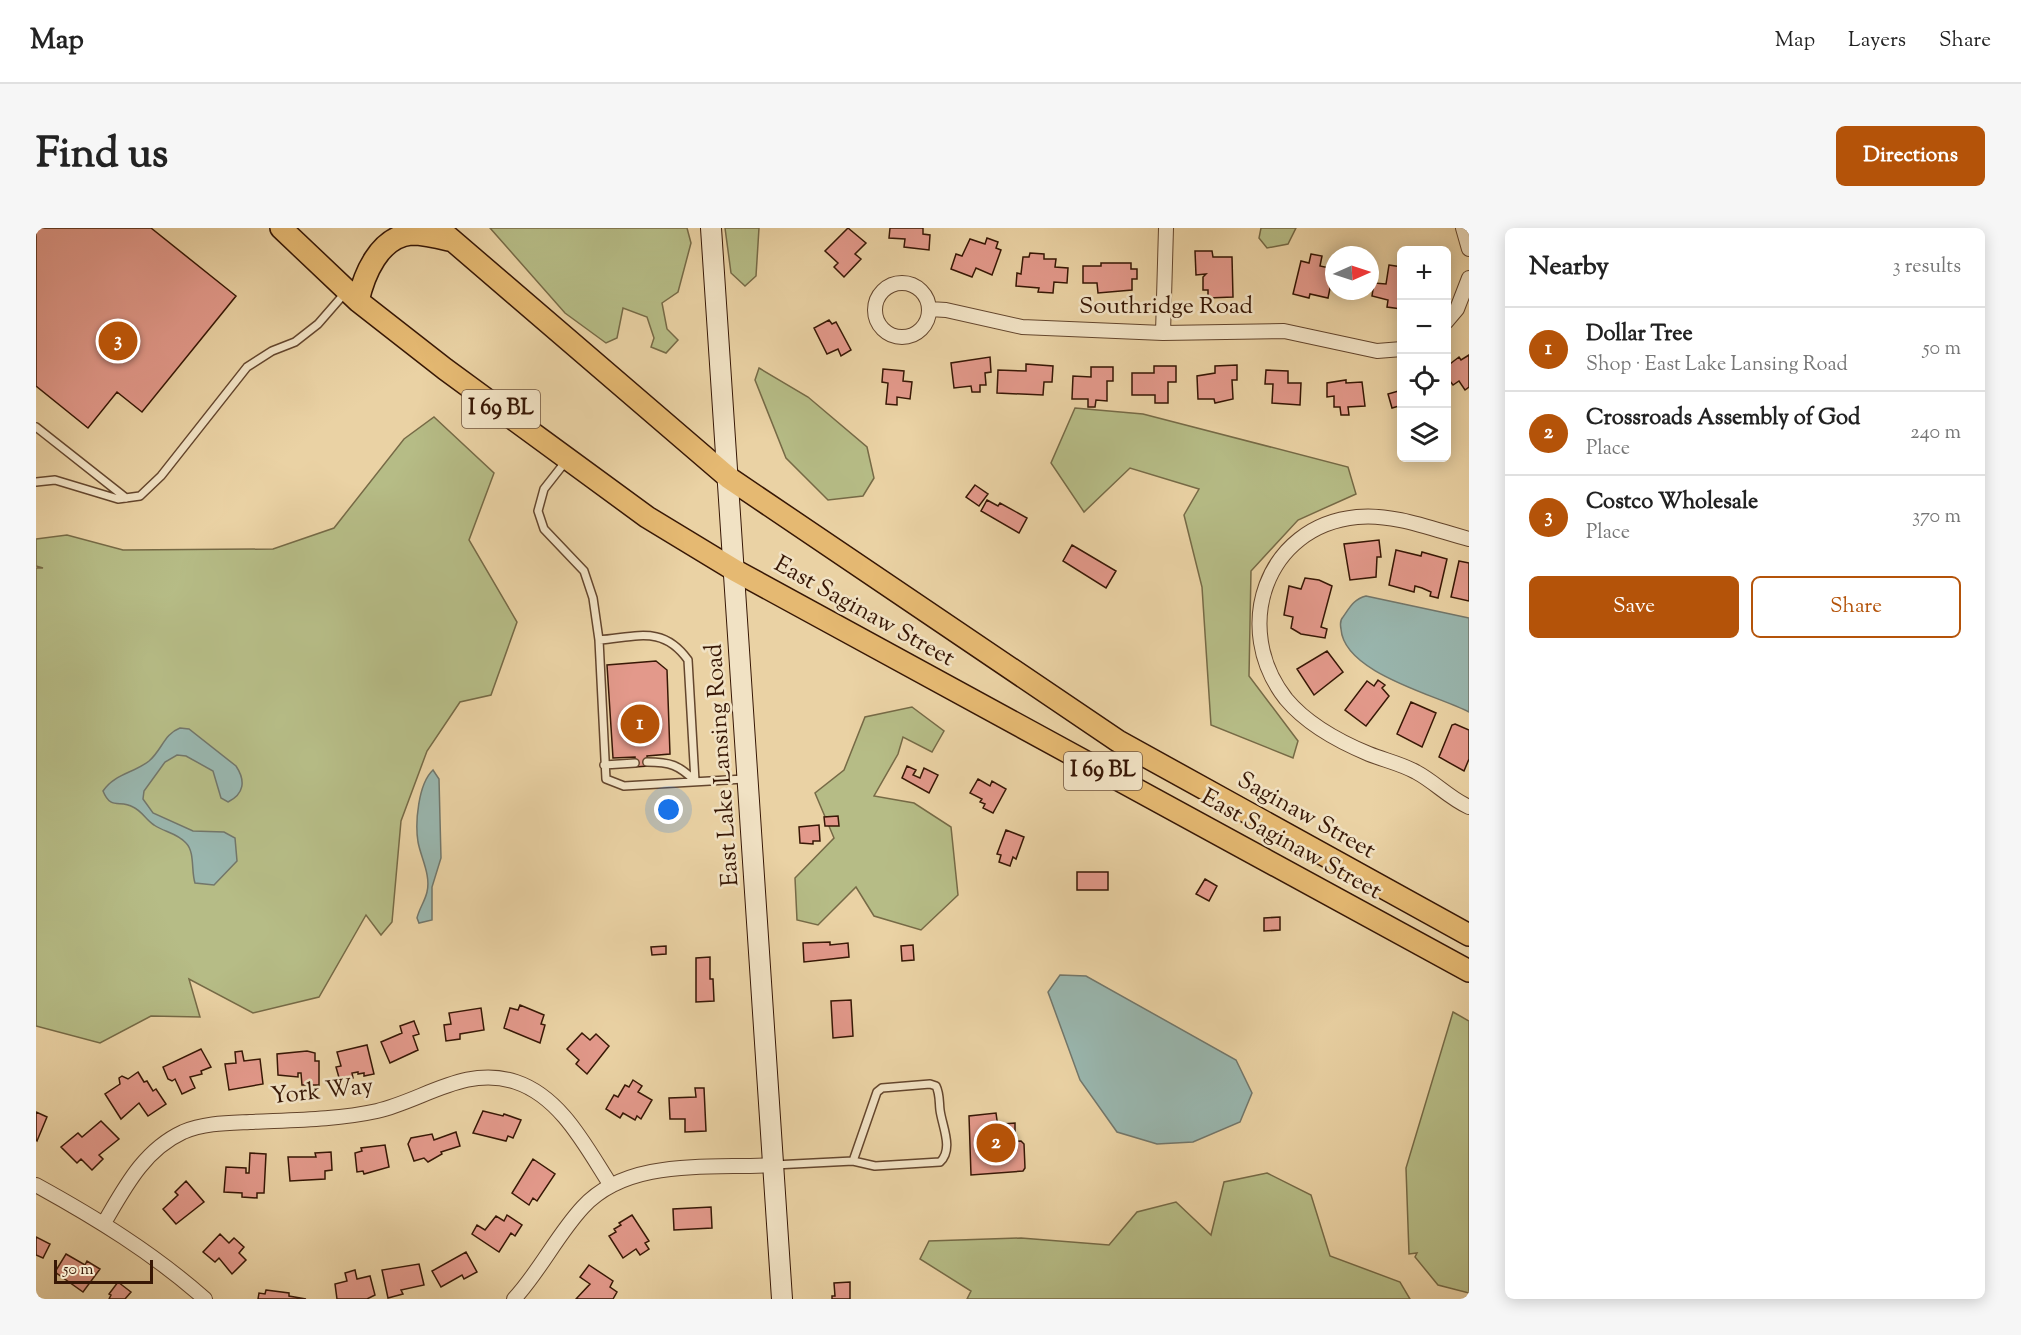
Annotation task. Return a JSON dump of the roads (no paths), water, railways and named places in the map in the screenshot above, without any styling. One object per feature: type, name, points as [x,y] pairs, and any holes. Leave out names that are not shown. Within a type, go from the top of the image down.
[{"type":"main road","name":"East Saginaw Street","points":[[281,228],[353,296],[647,517],[736,571],[1469,971]]},
{"type":"main road","name":"East Saginaw Street","points":[[443,234],[729,478],[1118,741]]},
{"type":"main road","points":[[353,296],[371,262],[396,238],[443,234]]},
{"type":"main road","points":[[1091,765],[1113,754],[1118,741]]},
{"type":"main road","name":"Saginaw Street","points":[[1118,741],[1469,935]]},
{"type":"street","name":"East Lake Lansing Road","points":[[711,228],[736,571],[782,1299]]},
{"type":"street","points":[[1163,333],[1166,228]]},
{"type":"street","points":[[1463,228],[1469,249]]},
{"type":"street","points":[[1451,316],[1457,309],[1469,278]]},
{"type":"street","points":[[898,283],[916,287],[927,300],[929,309],[924,326],[910,336],[902,338],[885,332],[879,325],[875,308],[882,292],[898,283]]},
{"type":"street","name":"Southridge Road","points":[[929,309],[946,310],[1022,327],[1163,333],[1284,331],[1369,350],[1397,349]]},
{"type":"street","points":[[1469,539],[1387,519],[1359,516],[1332,522],[1306,533],[1286,549],[1270,575],[1260,606],[1259,633],[1269,667],[1285,698],[1307,721],[1365,753],[1415,771],[1458,802],[1469,807]]},
{"type":"street","name":"York Way","points":[[104,1223],[133,1173],[158,1146],[184,1132],[229,1123],[357,1115],[380,1110],[453,1082],[479,1078],[517,1083],[550,1102],[565,1118],[610,1184]]},
{"type":"street","points":[[514,1299],[582,1208],[610,1184],[643,1173],[774,1165]]},
{"type":"street","points":[[36,1185],[104,1223],[170,1269],[205,1299]]},
{"type":"lane","points":[[36,482],[55,480],[118,499],[140,495],[161,476],[247,366],[272,351],[295,342],[353,296]]},
{"type":"lane","points":[[36,427],[126,498]]},
{"type":"lane","points":[[567,459],[544,489],[537,511],[544,529],[584,571],[593,598],[599,640],[606,779],[624,786],[749,778]]},
{"type":"lane","points":[[599,640],[657,636],[668,638],[680,647],[688,660],[695,781]]},
{"type":"lane","points":[[647,762],[670,762],[680,766],[695,781]]},
{"type":"lane","points":[[604,765],[635,763]]},
{"type":"lane","points":[[774,1165],[853,1161],[876,1166],[940,1162],[946,1152],[945,1124],[940,1113],[936,1086],[930,1084],[882,1088],[877,1092],[853,1161]]},
{"type":"water","points":[[1366,596],[1469,618],[1469,712],[1394,681],[1358,658],[1346,645],[1340,622],[1358,599]]},
{"type":"water","points":[[180,728],[189,729],[236,766],[242,782],[240,791],[228,802],[221,798],[213,771],[186,756],[177,755],[165,762],[144,791],[143,799],[153,813],[193,831],[224,832],[235,838],[237,861],[214,885],[195,883],[191,851],[182,840],[154,825],[133,807],[109,801],[103,791],[118,777],[149,761],[170,734]]},
{"type":"water","points":[[433,770],[439,779],[441,858],[432,887],[432,920],[419,923],[417,918],[428,886],[427,873],[418,842],[417,815],[424,784]]},
{"type":"water","points":[[1060,975],[1086,976],[1236,1060],[1252,1093],[1240,1122],[1193,1142],[1157,1144],[1117,1132],[1080,1080],[1048,992]]},
{"type":"place","name":"Costco Wholesale","points":[[118,341]]},
{"type":"place","name":"Dollar Tree","points":[[640,724]]},
{"type":"place","name":"Crossroads Assembly of God","points":[[996,1143]]}]
